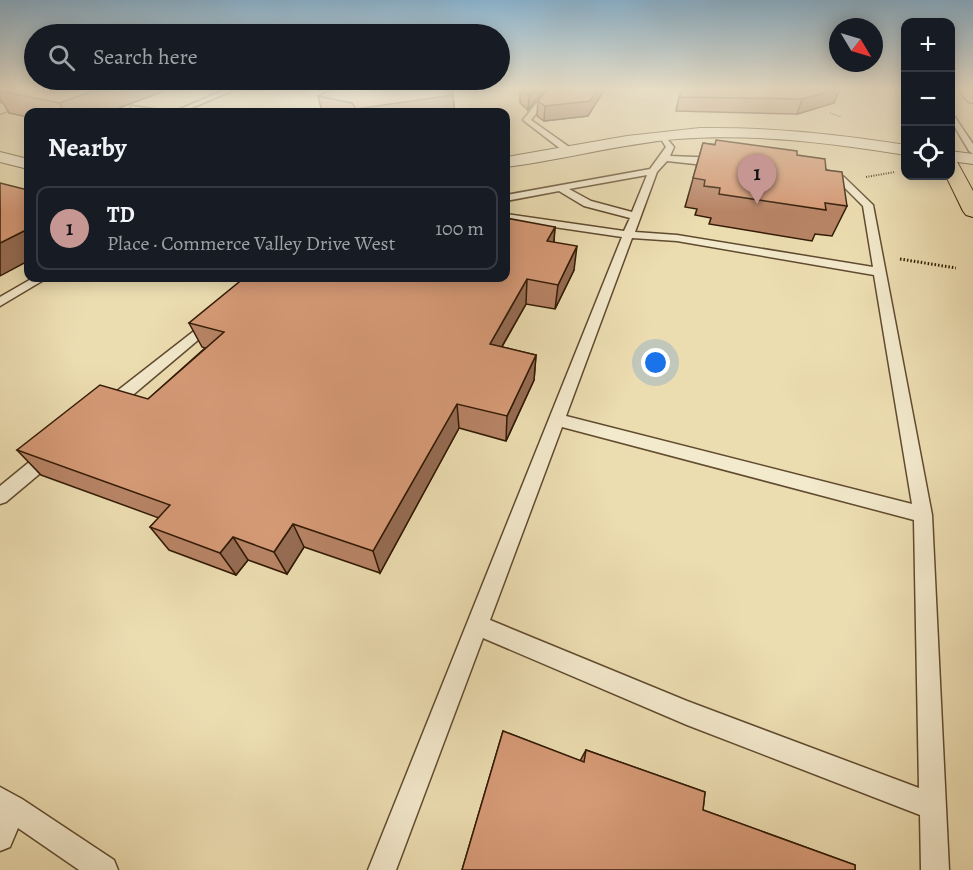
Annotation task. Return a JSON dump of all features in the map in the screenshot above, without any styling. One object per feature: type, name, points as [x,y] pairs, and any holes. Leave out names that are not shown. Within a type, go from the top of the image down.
[{"type":"main road","points":[[955,173],[973,212]]},
{"type":"street","points":[[510,161],[663,136],[727,133],[797,135],[901,149]]},
{"type":"street","points":[[0,157],[24,163]]},
{"type":"street","points":[[955,157],[973,159]]},
{"type":"lane","points":[[540,130],[569,151]]},
{"type":"lane","points":[[961,130],[973,151]]},
{"type":"lane","points":[[382,870],[637,216],[659,164],[670,147],[663,136]]},
{"type":"lane","points":[[510,197],[561,188],[659,164],[733,159]]},
{"type":"lane","points":[[815,169],[840,179],[868,205],[923,515],[935,870]]},
{"type":"lane","points":[[561,188],[573,199],[592,206],[637,216]]},
{"type":"lane","points":[[510,218],[630,235],[677,238],[880,272]]},
{"type":"lane","points":[[0,302],[34,282]]},
{"type":"lane","points":[[93,420],[228,307]]},
{"type":"lane","points":[[558,420],[923,515]]},
{"type":"lane","points":[[0,497],[58,448]]},
{"type":"lane","points":[[477,625],[687,713],[933,807]]},
{"type":"lane","points":[[0,837],[4,808],[104,870]]},
{"type":"path","points":[[857,178],[896,171]]},
{"type":"building","points":[[716,140],[797,151],[797,155],[825,159],[826,170],[842,172],[847,206],[825,203],[826,210],[719,194],[720,188],[704,186],[705,180],[693,178],[703,143],[715,145]]},
{"type":"building","points":[[0,183],[24,189],[24,231],[0,243]]},
{"type":"building","points":[[510,219],[555,227],[547,241],[577,246],[558,285],[527,279],[490,344],[536,355],[507,416],[457,404],[373,551],[293,524],[274,552],[233,537],[220,553],[150,527],[170,505],[17,450],[100,385],[148,399],[224,332],[189,323],[239,282],[510,282]]},
{"type":"building","points":[[503,731],[584,762],[586,750],[705,792],[703,810],[855,865],[855,870],[462,870]]},
{"type":"place","name":"TD","points":[[757,204]]}]
